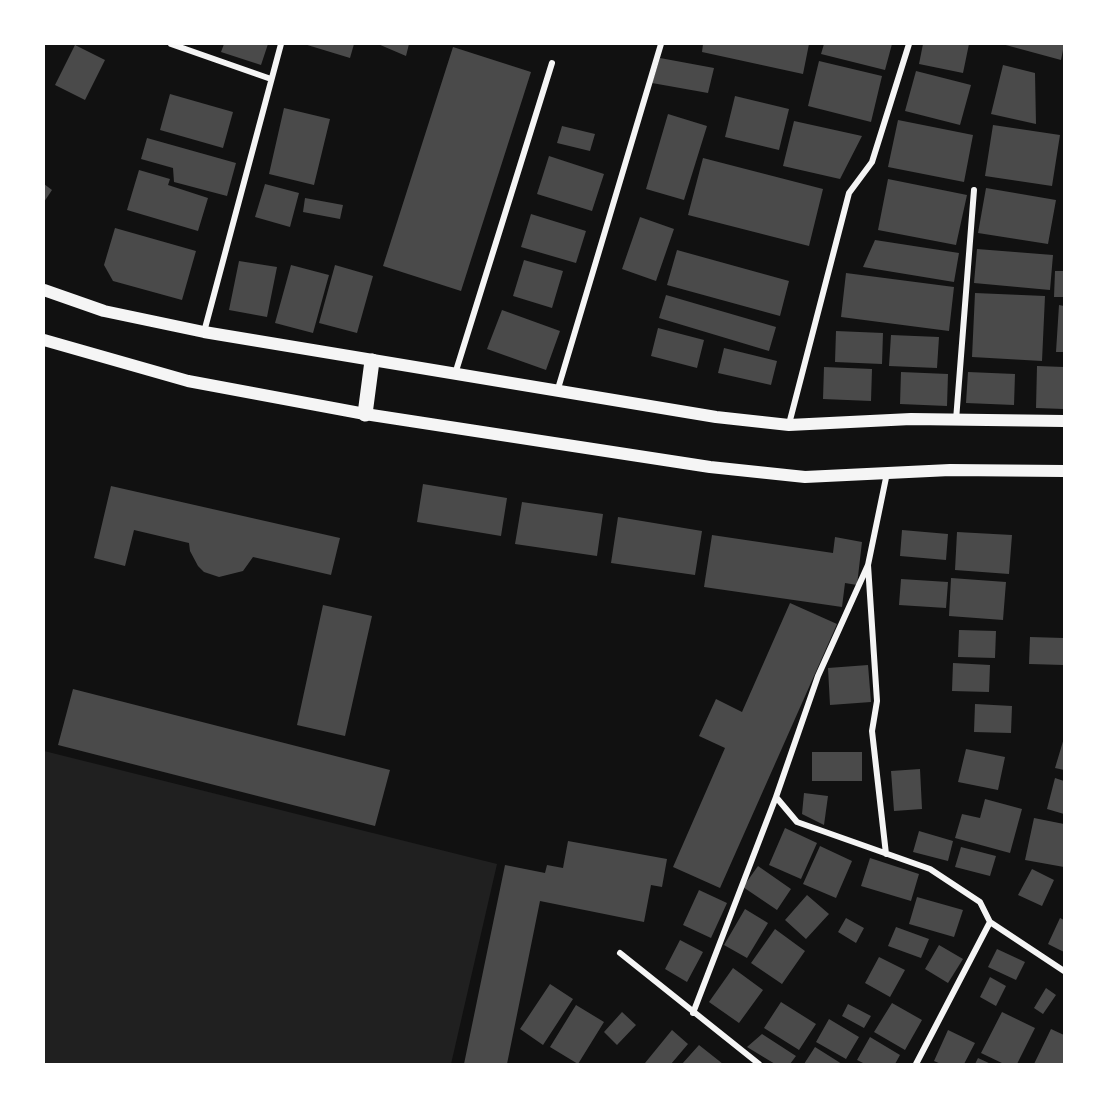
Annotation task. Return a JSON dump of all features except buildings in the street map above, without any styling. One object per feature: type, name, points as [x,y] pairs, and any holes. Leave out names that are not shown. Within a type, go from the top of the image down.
[{"type":"main road","points":[[44,290],[104,311],[204,332],[716,417],[789,425],[911,418],[1065,421]]},
{"type":"main road","points":[[44,340],[188,381],[365,414],[710,467],[805,477],[887,473],[1065,471]]},
{"type":"main road","points":[[365,414],[372,361]]},
{"type":"street","points":[[171,44],[271,79]]},
{"type":"street","points":[[204,332],[281,44]]},
{"type":"street","points":[[556,392],[661,44]]},
{"type":"street","points":[[789,425],[849,193],[872,162],[909,44]]},
{"type":"street","points":[[455,375],[552,63]]},
{"type":"street","points":[[956,420],[974,190]]},
{"type":"street","points":[[693,1013],[776,797],[818,676],[868,565],[887,473]]},
{"type":"street","points":[[868,565],[877,700],[872,731],[886,854]]},
{"type":"street","points":[[776,797],[796,822],[930,869],[980,902],[990,922],[1065,971]]},
{"type":"street","points":[[916,1065],[990,922]]},
{"type":"street","points":[[620,953],[759,1065]]},
{"type":"shaded area","points":[[44,751],[497,864],[451,1064],[44,1064]]}]
